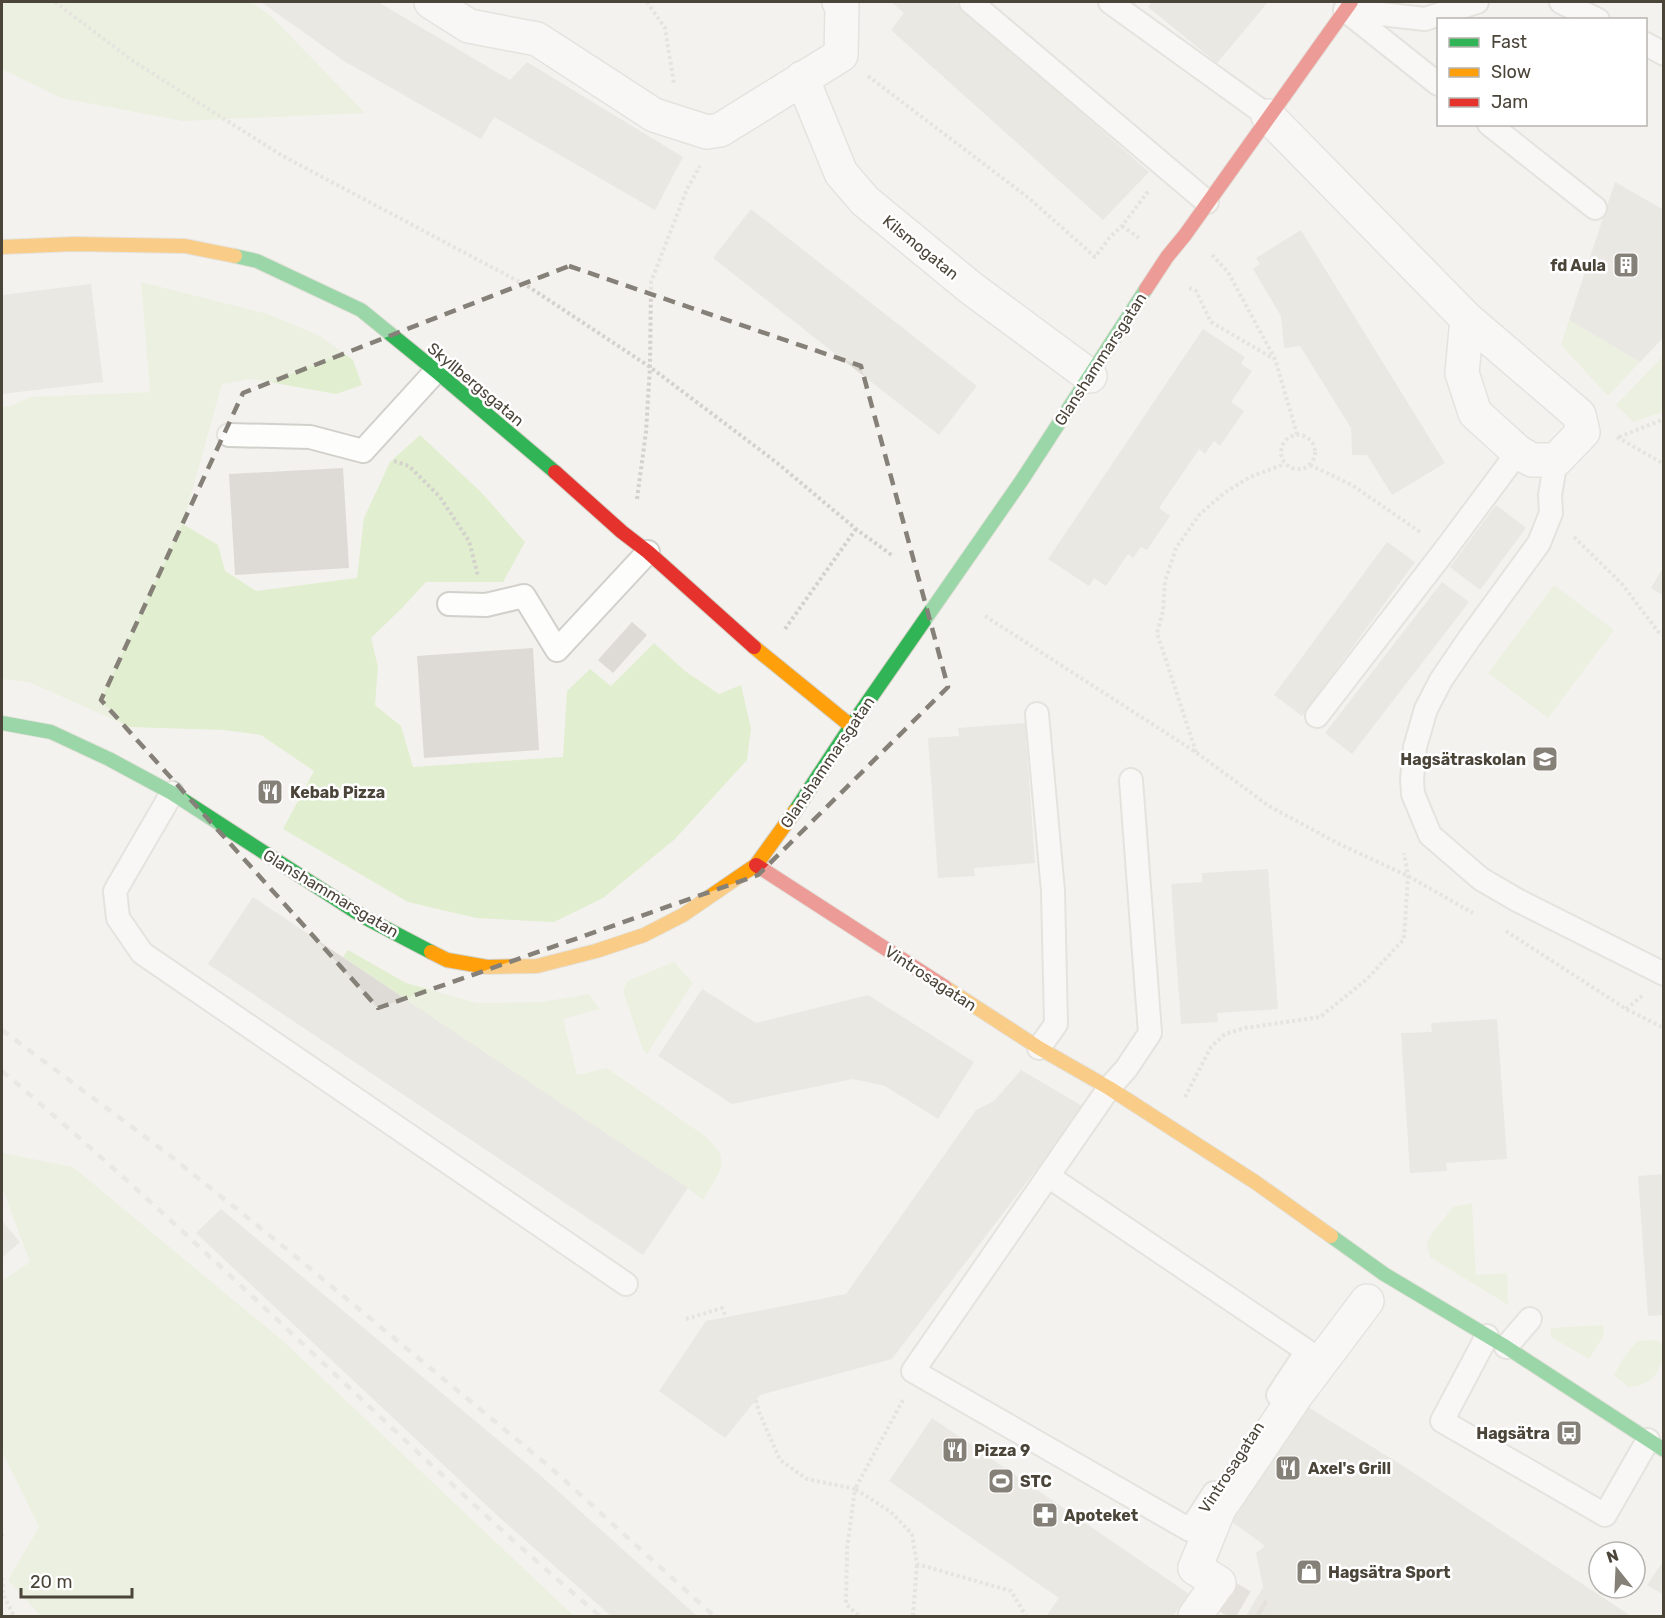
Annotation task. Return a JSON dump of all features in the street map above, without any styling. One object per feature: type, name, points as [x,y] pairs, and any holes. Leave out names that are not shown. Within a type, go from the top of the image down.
[{"type":"street","points":[[431,2],[469,26],[537,39],[654,115],[707,132],[720,130],[841,55],[842,6],[839,2]]},
{"type":"street","name":"Glanshammarsgatan","points":[[2,723],[51,732],[110,759],[172,793],[364,917],[447,960],[488,968],[537,966],[596,951],[644,935],[684,915],[756,865],[1022,480],[1167,256],[1185,235],[1348,6]]},
{"type":"street","name":"Kilsmogatan","points":[[802,78],[841,173],[865,201],[971,288],[1090,376]]},
{"type":"street","points":[[1268,116],[1467,319],[1579,415],[1583,432],[1556,460],[1532,460],[1518,452],[1475,413],[1462,373],[1467,319]]},
{"type":"street","name":"Skyllbergsgatan","points":[[2,248],[74,244],[185,246],[257,261],[361,310],[534,454],[767,659],[851,726]]},
{"type":"street","name":"Vintrosagatan","points":[[756,865],[1039,1048],[1108,1088],[1255,1182],[1384,1274],[1506,1347],[1656,1445]]},
{"type":"street","points":[[1195,1569],[1219,1509],[1297,1394],[1367,1301]]},
{"type":"street","points":[[1190,1530],[1195,1569]]},
{"type":"street","points":[[1195,1569],[1219,1583],[1195,1617]]},
{"type":"lane","points":[[971,2],[1207,202]]},
{"type":"lane","points":[[1110,2],[1268,116]]},
{"type":"lane","points":[[1348,6],[1425,19],[1477,2]]},
{"type":"lane","points":[[1561,2],[1594,18]]},
{"type":"lane","points":[[1348,6],[1437,83]]},
{"type":"lane","points":[[1647,45],[1664,54]]},
{"type":"lane","points":[[1492,126],[1595,208]]},
{"type":"lane","points":[[229,435],[310,436],[363,451],[436,371]]},
{"type":"lane","points":[[1317,716],[1518,452]]},
{"type":"lane","points":[[1556,460],[1550,495],[1551,513],[1539,543],[1441,680],[1426,708],[1415,747],[1413,794],[1431,835],[1481,879],[1517,900],[1664,974]]},
{"type":"lane","points":[[449,604],[486,605],[524,596],[557,650],[648,552]]},
{"type":"lane","points":[[1037,714],[1053,891],[1056,1024],[1039,1048]]},
{"type":"lane","name":"Vintrosagatan","points":[[1047,1176],[1307,1351],[1190,1530],[913,1371],[1047,1176],[1108,1088],[1126,1069],[1150,1033],[1131,780]]},
{"type":"lane","points":[[172,793],[115,891],[118,918],[142,953],[626,1284]]},
{"type":"lane","points":[[1506,1347],[1530,1319]]},
{"type":"lane","points":[[1487,1336],[1442,1421],[1605,1515],[1656,1445]]},
{"type":"path","points":[[55,2],[134,61],[281,154],[529,287],[650,367],[776,462],[856,529],[893,556]]},
{"type":"path","points":[[647,2],[665,28],[681,124]]},
{"type":"path","points":[[841,55],[1030,198],[1095,256],[1122,226],[1166,167]]},
{"type":"path","points":[[622,532],[637,499],[646,432],[650,367],[651,282],[687,189],[720,130]]},
{"type":"path","points":[[1185,235],[1208,251],[1228,272],[1275,359],[1297,434]]},
{"type":"path","points":[[1156,272],[1196,291],[1211,322],[1275,359]]},
{"type":"path","points":[[1579,415],[1664,464]]},
{"type":"path","points":[[1618,437],[1664,419]]},
{"type":"path","points":[[1285,464],[1280,452],[1285,440],[1297,434],[1310,439],[1313,446],[1315,452],[1310,465]]},
{"type":"path","points":[[363,451],[409,466],[440,497],[469,542],[486,605]]},
{"type":"path","points":[[1197,753],[1157,633],[1163,611],[1165,581],[1176,548],[1199,515],[1224,493],[1250,477],[1285,464],[1297,469],[1310,465],[1352,485],[1445,550]]},
{"type":"path","points":[[1551,513],[1622,584],[1660,634],[1664,636]]},
{"type":"path","points":[[767,659],[785,629],[856,529]]},
{"type":"path","points":[[985,616],[1197,753],[1269,806],[1337,843],[1408,876],[1476,914]]},
{"type":"path","points":[[1181,1106],[1211,1047],[1225,1034],[1245,1028],[1320,1017],[1367,980],[1404,939],[1408,876]]},
{"type":"path","points":[[1505,931],[1626,1009],[1664,1028]]},
{"type":"path","points":[[686,1319],[722,1308],[726,1317]]},
{"type":"path","points":[[859,1617],[846,1604],[847,1549],[855,1489],[904,1398]]},
{"type":"path","points":[[756,1400],[780,1460],[807,1479],[855,1489],[891,1512],[912,1534],[917,1564],[913,1617]]},
{"type":"path","points":[[917,1564],[1011,1591],[1026,1617]]},
{"type":"path","points":[[2,1578],[3,1594],[14,1617]]},
{"type":"highlighted area","points":[[569,266],[861,366],[948,687],[758,875],[378,1008],[101,700],[243,393]]},
{"type":"green space","points":[[2,2],[251,2],[271,16],[365,113],[183,121],[61,98],[2,69]]},
{"type":"green space","points":[[141,282],[268,314],[320,336],[353,360],[362,385],[336,394],[252,379],[222,384],[183,524],[218,545],[225,571],[256,591],[357,578],[364,518],[390,462],[420,435],[482,493],[525,542],[503,582],[426,582],[371,638],[378,667],[375,705],[401,726],[413,767],[563,757],[567,691],[590,669],[611,686],[654,643],[685,671],[719,694],[741,685],[751,728],[747,760],[675,839],[603,898],[554,922],[476,918],[408,902],[283,829],[314,771],[261,735],[224,730],[130,727],[29,682],[2,679],[2,406],[9,407],[30,397],[150,392]]},
{"type":"green space","points":[[1569,320],[1640,362],[1608,396],[1561,345]]},
{"type":"green space","points":[[1663,356],[1663,412],[1633,422],[1616,405]]},
{"type":"green space","points":[[1554,585],[1614,630],[1548,718],[1488,673]]},
{"type":"green space","points":[[348,950],[406,983],[477,1003],[542,1002],[589,994],[600,1009],[563,1019],[577,1075],[607,1068],[705,1136],[720,1152],[722,1164],[703,1200],[343,957]]},
{"type":"green space","points":[[674,962],[693,983],[647,1054],[643,1050],[623,991],[627,981]]},
{"type":"green space","points":[[2,1153],[73,1167],[283,1341],[574,1616],[41,1616],[8,1580],[39,1527],[2,1451],[2,1281],[30,1262],[2,1187]]},
{"type":"green space","points":[[1472,1203],[1476,1275],[1507,1273],[1508,1305],[1430,1257],[1427,1244],[1430,1236],[1453,1207]]},
{"type":"green space","points":[[1603,1325],[1604,1335],[1589,1359],[1551,1337],[1551,1328]]},
{"type":"green space","points":[[1657,1340],[1663,1346],[1663,1355],[1659,1369],[1650,1380],[1644,1384],[1628,1387],[1614,1375],[1637,1341]]},
{"type":"building","points":[[261,2],[378,2],[510,80],[527,62],[683,157],[655,210],[494,117],[481,139],[344,61]]},
{"type":"building","points":[[891,2],[955,2],[1149,172],[1103,220],[891,30],[904,13]]},
{"type":"building","points":[[1152,2],[1268,2],[1217,63],[1148,7]]},
{"type":"building","name":"fd Aula","points":[[1615,182],[1664,210],[1664,337],[1640,362],[1569,320]]},
{"type":"building","points":[[751,209],[977,386],[939,435],[713,258]]},
{"type":"building","points":[[1301,230],[1445,463],[1392,495],[1367,455],[1352,455],[1351,428],[1300,346],[1284,348],[1281,316],[1253,269],[1260,264],[1256,258]]},
{"type":"building","points":[[91,284],[103,382],[2,394],[2,295]]},
{"type":"building","points":[[1203,329],[1245,357],[1241,364],[1252,371],[1231,402],[1244,411],[1220,446],[1214,441],[1205,454],[1199,449],[1159,508],[1170,516],[1147,550],[1141,547],[1133,558],[1128,554],[1106,586],[1094,578],[1089,586],[1048,559]]},
{"type":"building","points":[[343,468],[349,568],[235,575],[229,474]]},
{"type":"building","points":[[1496,505],[1526,528],[1480,590],[1450,567]]},
{"type":"building","points":[[1387,542],[1415,562],[1302,716],[1274,695]]},
{"type":"building","points":[[1664,566],[1664,596],[1651,588]]},
{"type":"building","points":[[1442,582],[1469,602],[1352,754],[1325,733]]},
{"type":"building","points":[[632,622],[647,635],[613,673],[598,660]]},
{"type":"building","points":[[533,648],[539,750],[424,758],[417,656]]},
{"type":"building","points":[[1025,723],[1035,863],[974,868],[975,876],[938,878],[928,738],[959,736],[958,728]]},
{"type":"building","points":[[1268,869],[1278,1009],[1217,1013],[1218,1022],[1181,1024],[1171,884],[1202,882],[1202,873]]},
{"type":"building","points":[[253,897],[688,1188],[643,1255],[208,964]]},
{"type":"building","points":[[702,989],[756,1023],[868,995],[974,1062],[938,1119],[885,1086],[853,1079],[732,1104],[658,1056]]},
{"type":"building","points":[[1497,1019],[1507,1159],[1446,1163],[1447,1171],[1410,1173],[1401,1033],[1432,1032],[1431,1023]]},
{"type":"building","points":[[1021,1070],[1084,1107],[892,1359],[760,1395],[725,1438],[659,1391],[706,1321],[846,1294],[976,1110],[994,1101]]},
{"type":"building","points":[[1664,1174],[1664,1315],[1648,1316],[1638,1176]]},
{"type":"building","points":[[221,1209],[540,1475],[697,1616],[611,1616],[500,1518],[196,1233]]},
{"type":"building","points":[[2,1223],[20,1242],[2,1258]]},
{"type":"building","points":[[1303,1404],[1408,1469],[1587,1587],[1587,1600],[1607,1600],[1631,1616],[1246,1616],[1263,1587],[1256,1553],[1265,1546],[1228,1519]]},
{"type":"building","points":[[932,1418],[1189,1594],[1173,1616],[1046,1616],[1059,1598],[889,1481]]},
{"type":"building","points":[[1664,1560],[1664,1595],[1647,1585]]},
{"type":"tunnel","points":[[1214,1589],[1260,1616]]},
{"type":"railway","points":[[2,1030],[168,1154],[284,1247],[551,1468],[714,1616]]},
{"type":"railway","points":[[2,1071],[128,1181],[495,1524],[600,1616]]},
{"type":"traffic: fast","points":[[235,256],[257,261],[361,310],[555,472]]},
{"type":"traffic: fast","points":[[795,811],[851,726],[1022,480],[1146,289]]},
{"type":"traffic: fast","points":[[2,723],[51,732],[109,759],[172,793],[364,917],[431,952]]},
{"type":"traffic: fast","points":[[1331,1236],[1384,1274],[1506,1347],[1664,1450]]},
{"type":"traffic: slow","points":[[2,247],[74,244],[185,246],[235,256]]},
{"type":"traffic: slow","points":[[754,647],[851,726]]},
{"type":"traffic: slow","points":[[431,952],[447,960],[487,967],[537,966],[596,951],[644,935],[683,915],[756,865],[795,811]]},
{"type":"traffic: slow","points":[[945,987],[1039,1048],[1109,1088],[1255,1182],[1331,1236]]},
{"type":"traffic: jam","points":[[1146,289],[1351,2]]},
{"type":"traffic: jam","points":[[555,472],[754,647]]},
{"type":"traffic: jam","points":[[756,865],[945,987]]},
{"type":"place","name":"fd Aula","points":[[1626,265]]},
{"type":"place","name":"Hagsätraskolan","points":[[1545,759]]},
{"type":"place","name":"Kebab Pizza","points":[[270,792]]},
{"type":"place","name":"Hagsätra","points":[[1569,1433]]},
{"type":"place","name":"Pizza 9","points":[[955,1450]]},
{"type":"place","name":"Axel's Grill","points":[[1288,1468]]},
{"type":"place","name":"STC","points":[[1001,1481]]},
{"type":"place","name":"Apoteket","points":[[1045,1515]]},
{"type":"place","name":"Hagsätra Sport","points":[[1309,1572]]}]
